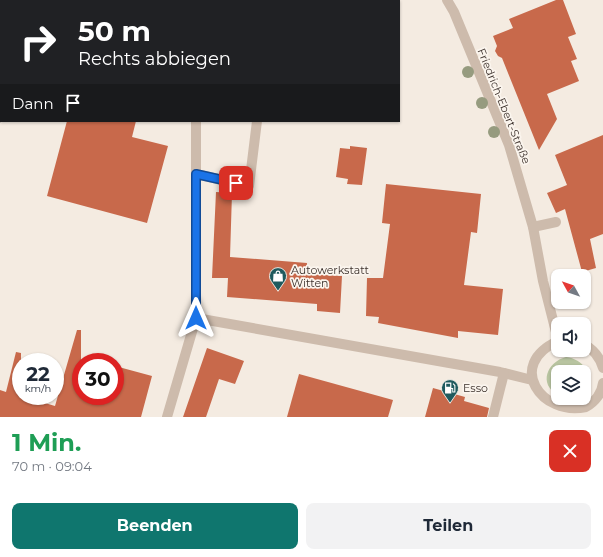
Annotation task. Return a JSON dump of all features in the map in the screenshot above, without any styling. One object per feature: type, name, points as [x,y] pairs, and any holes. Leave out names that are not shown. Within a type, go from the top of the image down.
[{"type":"street","name":"Friedrich-Ebert-Straße","points":[[447,0],[456,11],[509,145],[533,227],[543,280],[552,317]]},
{"type":"street","points":[[168,417],[196,318],[196,122]]},
{"type":"street","points":[[196,174],[249,186],[257,122]]},
{"type":"street","points":[[533,227],[556,222]]},
{"type":"street","points":[[196,318],[504,373],[532,380],[534,390],[540,399],[556,414],[580,410],[590,405],[598,397],[603,383]]},
{"type":"street","name":"Friedrich-Ebert-Straße","points":[[532,380],[532,370],[541,352],[551,346]]},
{"type":"street","points":[[591,348],[602,362]]},
{"type":"street","points":[[493,417],[504,373]]},
{"type":"green space","points":[[566,357],[572,358],[583,365],[553,365]]},
{"type":"green space","points":[[551,367],[551,389],[548,385],[547,379],[547,374]]},
{"type":"building","points":[[556,0],[563,0],[576,34],[568,37],[577,59],[571,61],[579,81],[547,94],[557,119],[539,150],[502,58],[498,56],[495,51],[497,46],[493,36],[513,28],[509,19]]},
{"type":"building","points":[[67,122],[136,122],[132,137],[168,146],[147,223],[47,196]]},
{"type":"building","points":[[603,135],[603,234],[590,239],[596,268],[581,269],[565,209],[556,213],[547,193],[567,185],[555,155]]},
{"type":"building","points":[[350,146],[367,148],[362,185],[347,184],[348,179],[336,177],[340,148],[350,149]]},
{"type":"building","points":[[386,184],[481,194],[477,233],[471,232],[464,285],[503,289],[498,335],[458,331],[458,338],[378,323],[379,317],[366,316],[367,278],[383,278],[390,224],[382,223]]},
{"type":"building","points":[[216,192],[232,193],[230,257],[307,263],[306,274],[342,276],[340,313],[317,311],[317,304],[227,297],[228,278],[212,278]]},
{"type":"building","points":[[77,330],[81,330],[81,353],[72,353],[72,405],[124,405],[124,368],[152,376],[141,417],[0,417],[0,390],[6,392],[12,368],[12,405],[64,405],[64,375]]},
{"type":"building","points":[[207,348],[244,361],[235,384],[219,379],[206,417],[183,417]]},
{"type":"building","points":[[299,374],[393,400],[388,417],[287,417]]},
{"type":"building","name":"Esso","points":[[433,388],[465,397],[464,401],[489,408],[487,417],[425,417]]},
{"type":"place","name":"Autowerkstatt Witten","points":[[278,291]]},
{"type":"place","name":"Esso","points":[[450,403]]},
{"type":"route","points":[[196,318],[196,174],[236,183]]}]
